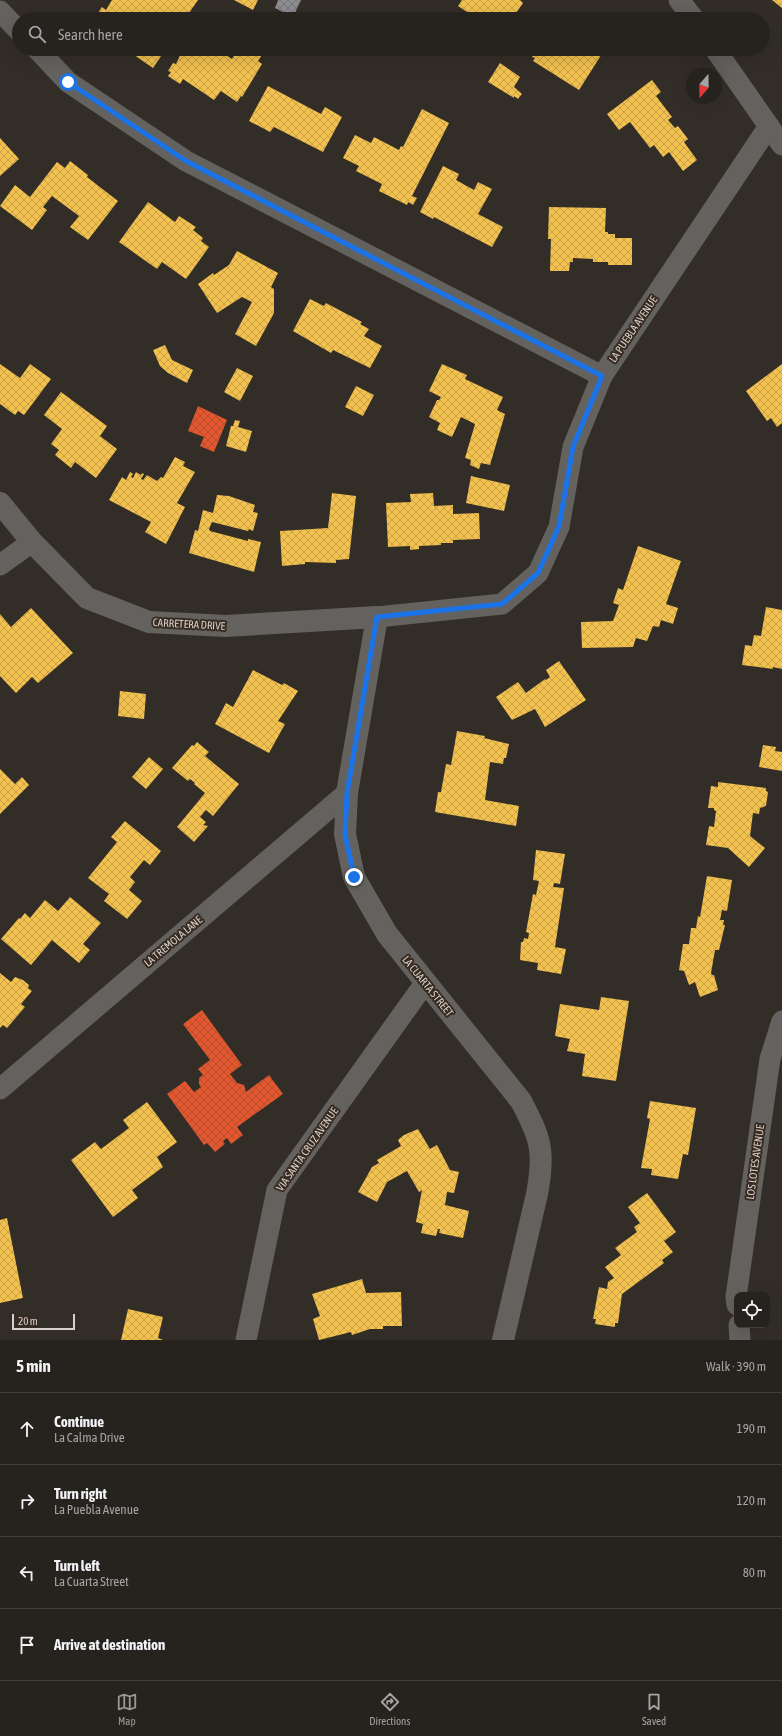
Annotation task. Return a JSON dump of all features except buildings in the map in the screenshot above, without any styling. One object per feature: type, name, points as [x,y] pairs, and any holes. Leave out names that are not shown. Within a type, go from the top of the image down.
[{"type":"street","points":[[0,11],[12,24]]},
{"type":"street","points":[[43,56],[68,82],[186,161],[602,376]]},
{"type":"street","points":[[720,56],[782,144]]},
{"type":"street","name":"LA PUEBLA AVENUE","points":[[377,617],[502,604],[538,573],[559,526],[573,447],[602,376],[769,126]]},
{"type":"street","name":"CARRETERA DRIVE","points":[[0,503],[32,542],[87,598],[149,622],[226,626],[377,617]]},
{"type":"street","points":[[0,565],[32,542]]},
{"type":"street","name":"LA CUARTA STREET","points":[[377,617],[347,793],[345,834],[354,877],[387,934],[425,983],[521,1100],[534,1126],[541,1148],[541,1172],[537,1194],[504,1340]]},
{"type":"street","name":"LA TREMOLA LANE","points":[[0,1089],[347,793]]},
{"type":"street","name":"VIA SANTA CRUZ AVENUE","points":[[246,1340],[277,1190],[425,983]]},
{"type":"street","name":"LOS LOTES AVENUE","points":[[737,1292],[770,1059],[782,1021]]},
{"type":"street","points":[[739,1328],[740,1340]]},
{"type":"route","points":[[68,82],[186,161],[602,376],[573,447],[559,526],[538,573],[502,604],[377,617],[347,793],[345,834],[354,877]]}]
